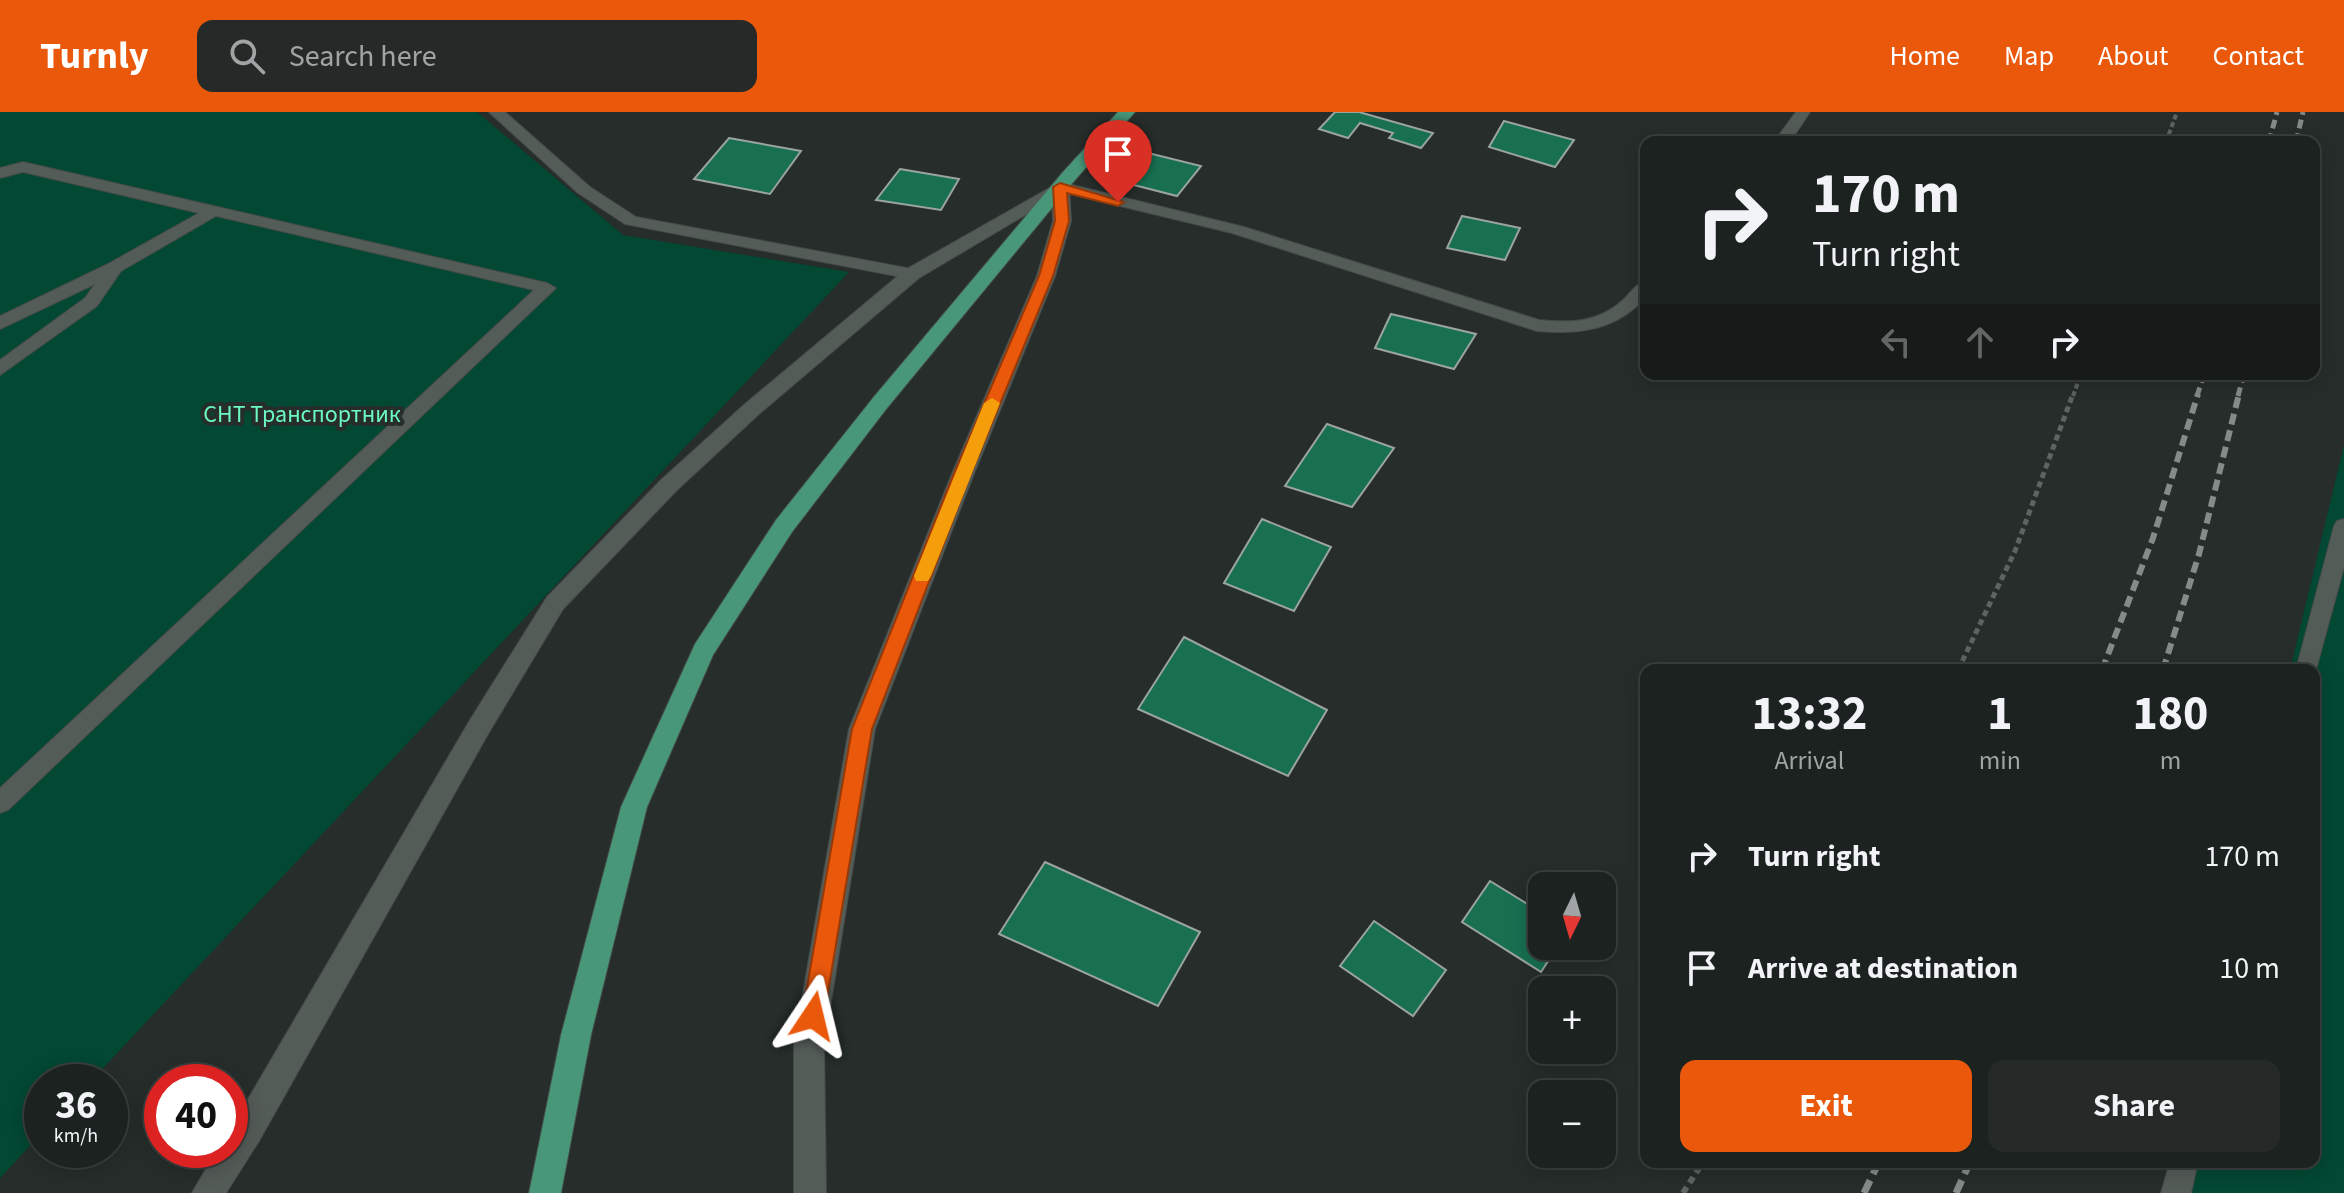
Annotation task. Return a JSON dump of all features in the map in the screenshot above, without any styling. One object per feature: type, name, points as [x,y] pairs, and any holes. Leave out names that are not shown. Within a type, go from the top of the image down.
[{"type":"main road","points":[[545,1193],[583,1004],[634,807],[703,651],[784,526],[880,403],[1060,187],[1127,112]]},
{"type":"street","points":[[208,1193],[248,1130],[479,727],[555,603],[679,475],[912,274],[1060,187],[1062,221],[1046,276],[962,476],[862,729],[809,1045],[810,1193]]},
{"type":"lane","points":[[496,112],[584,190],[631,221],[912,274]]},
{"type":"lane","points":[[1786,136],[1803,112]]},
{"type":"lane","points":[[0,173],[23,167],[547,288],[0,803]]},
{"type":"lane","points":[[1060,187],[1238,230],[1537,325],[1575,329],[1611,321],[1640,292]]},
{"type":"lane","points":[[0,323],[114,268],[214,211]]},
{"type":"lane","points":[[0,369],[91,302],[114,268]]},
{"type":"lane","points":[[2309,664],[2344,526]]},
{"type":"lane","points":[[2176,1193],[2182,1168]]},
{"type":"path","points":[[2168,136],[2177,112]]},
{"type":"path","points":[[1961,664],[2015,551],[2079,380]]},
{"type":"path","points":[[1683,1193],[1699,1168]]},
{"type":"green space","name":"СНТ Транспортник","points":[[0,112],[477,112],[623,235],[849,272],[107,1064],[24,1064],[24,1152],[0,1178]]},
{"type":"green space","points":[[2344,445],[2344,1193],[2165,1193],[2171,1168],[2320,1168],[2320,664],[2291,664]]},
{"type":"building","points":[[1335,112],[1359,112],[1433,133],[1421,148],[1389,138],[1393,133],[1360,123],[1348,138],[1319,129]]},
{"type":"building","points":[[1504,121],[1574,140],[1555,167],[1489,147]]},
{"type":"building","points":[[729,138],[801,151],[770,194],[694,179]]},
{"type":"building","points":[[1144,152],[1201,166],[1177,196],[1118,181]]},
{"type":"building","points":[[900,169],[959,179],[941,210],[876,200]]},
{"type":"building","points":[[1462,216],[1520,228],[1505,260],[1447,248]]},
{"type":"building","points":[[1391,314],[1476,334],[1454,369],[1375,348]]},
{"type":"building","points":[[1327,424],[1394,448],[1352,507],[1285,486]]},
{"type":"building","points":[[1262,519],[1331,547],[1294,611],[1224,583]]},
{"type":"building","points":[[1184,637],[1327,710],[1288,776],[1138,709]]},
{"type":"building","points":[[1045,862],[1200,932],[1158,1006],[999,934]]},
{"type":"building","points":[[1490,881],[1528,904],[1528,960],[1549,960],[1541,972],[1462,922]]},
{"type":"building","points":[[1374,921],[1446,970],[1413,1016],[1340,966]]},
{"type":"railway","points":[[2271,136],[2277,112]]},
{"type":"railway","points":[[2297,136],[2303,112]]},
{"type":"railway","points":[[2197,396],[2202,380]]},
{"type":"railway","points":[[2238,396],[2242,380]]},
{"type":"railway","points":[[2104,664],[2153,538],[2198,394]]},
{"type":"railway","points":[[2165,664],[2199,554],[2239,394]]},
{"type":"railway","points":[[1864,1193],[1876,1168]]},
{"type":"railway","points":[[1956,1193],[1967,1168]]},
{"type":"slow traffic","points":[[922,576],[992,403]]},
{"type":"route","points":[[813,1016],[862,729],[962,476],[1046,276],[1062,221],[1060,187],[1118,202]]}]
